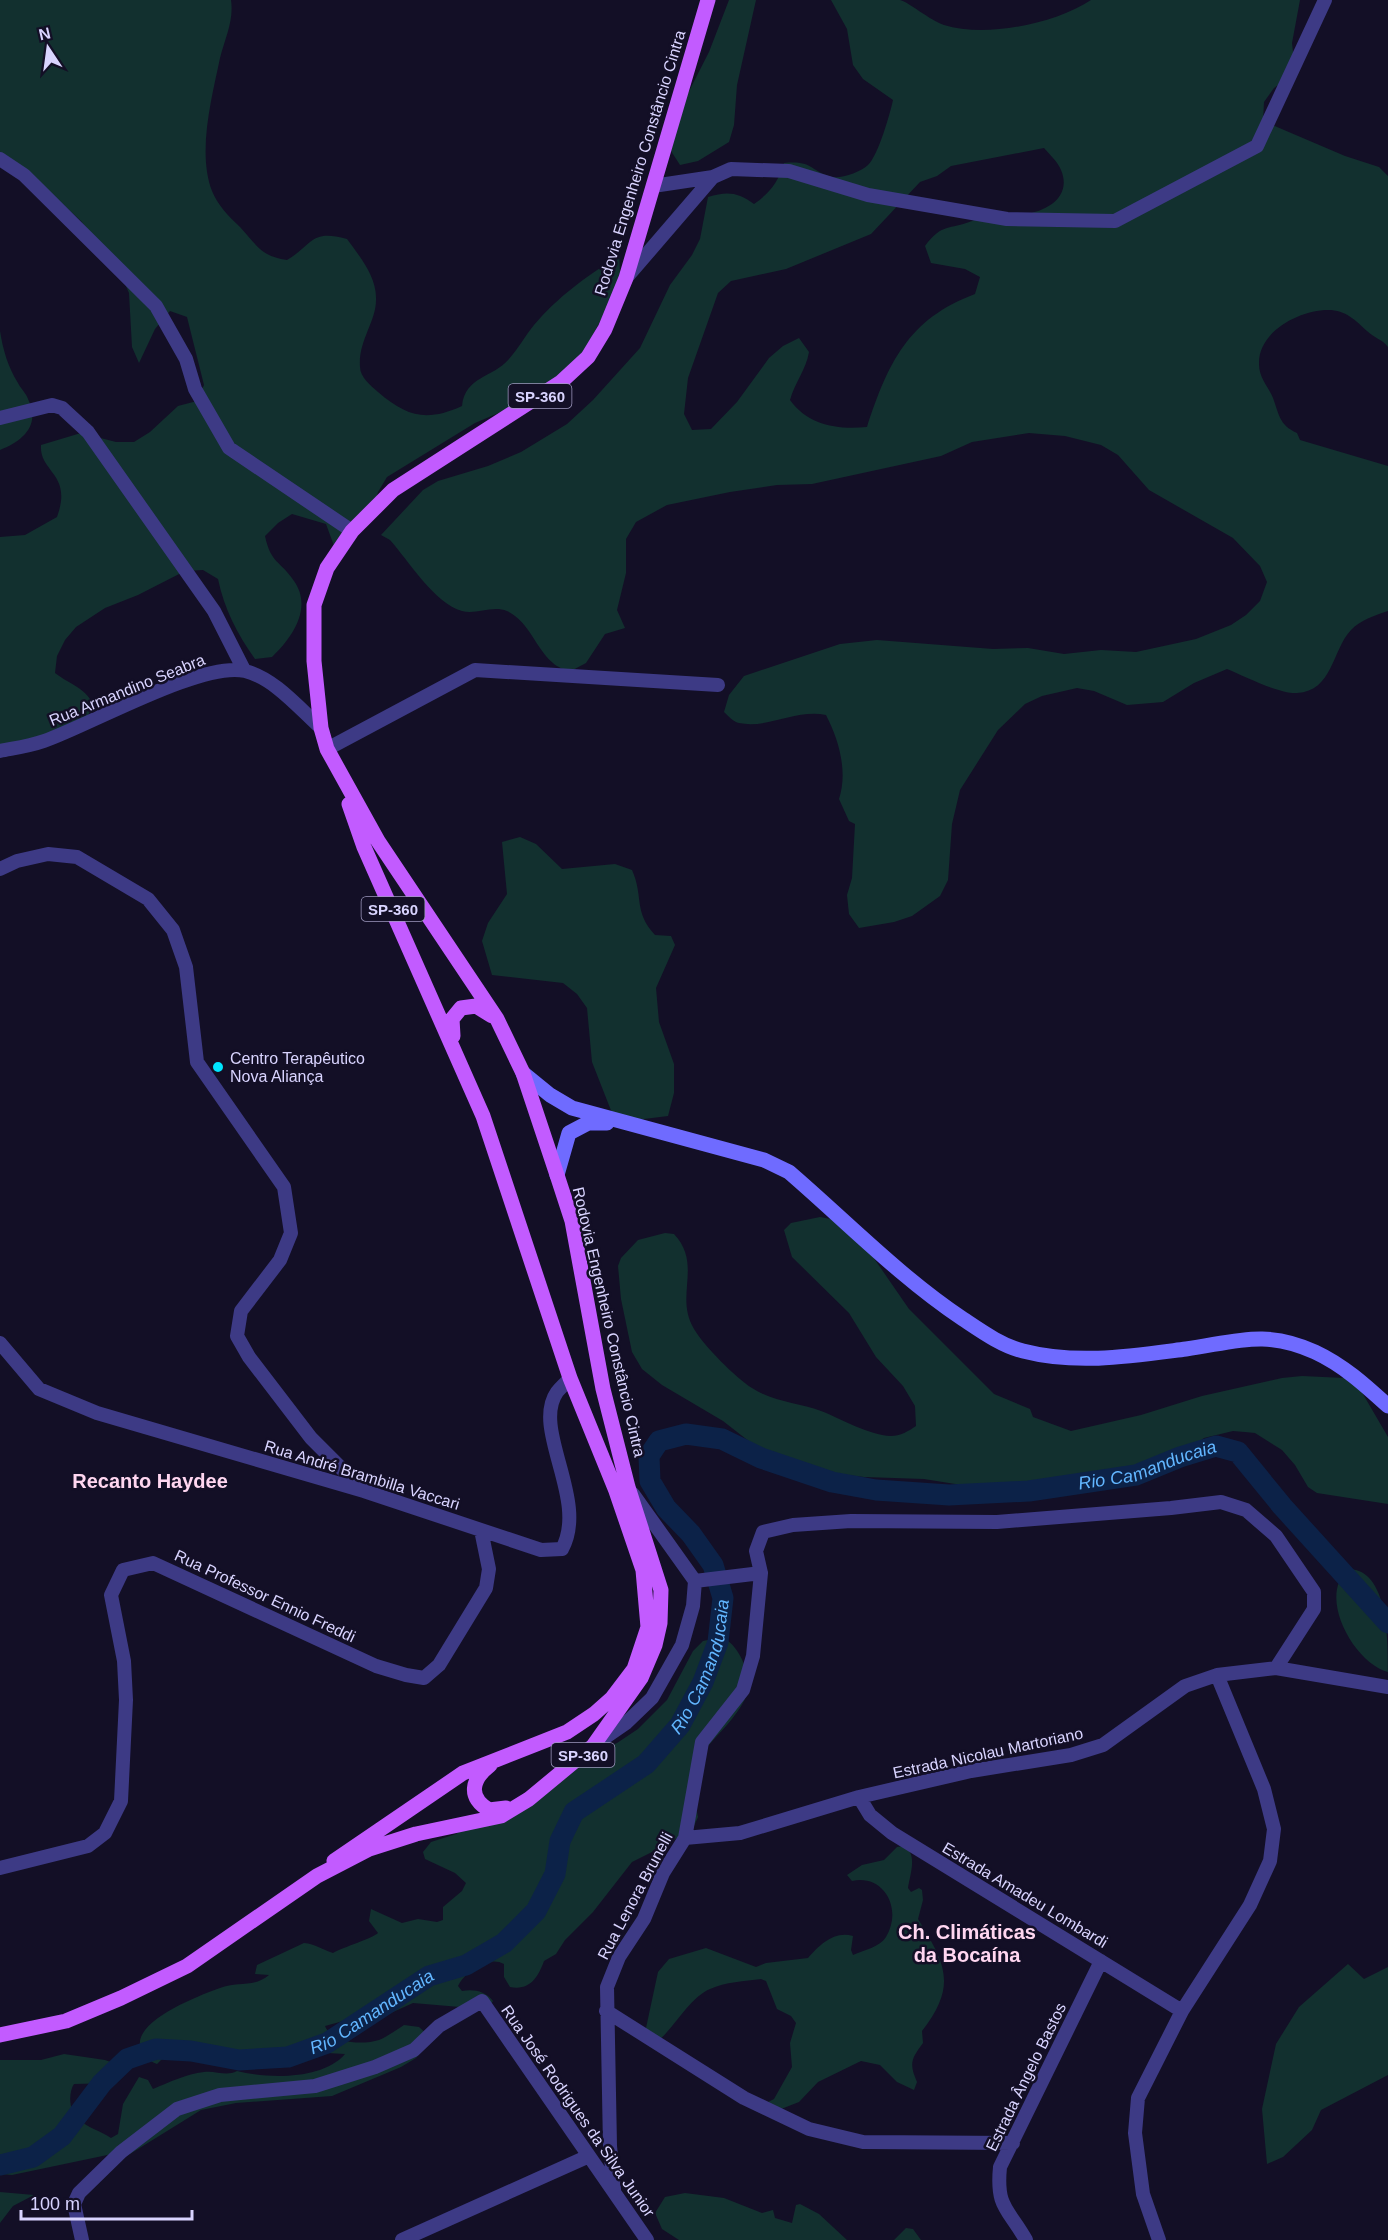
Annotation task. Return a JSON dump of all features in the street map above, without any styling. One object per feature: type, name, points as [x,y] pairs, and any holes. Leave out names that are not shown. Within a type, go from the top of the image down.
[{"type":"main road","name":"Rodovia Engenheiro Constâncio Cintra","points":[[317,1876],[343,1852],[463,1773],[502,1755],[567,1732],[612,1698],[634,1669],[648,1628],[643,1570],[616,1491],[570,1378],[483,1116],[453,1043],[364,847],[338,773],[327,749],[321,728],[314,661],[314,605],[327,568],[352,531],[393,490],[561,382],[588,357],[605,329],[626,278],[708,0]]},
{"type":"main road","name":"Rodovia Engenheiro Constâncio Cintra","points":[[0,2036],[66,2021],[121,1998],[177,1970],[317,1876],[369,1849],[416,1834],[501,1816],[529,1798],[593,1746],[641,1678],[655,1645],[660,1623],[662,1590],[628,1487],[603,1389],[572,1221],[523,1073],[497,1019],[378,841],[338,773]]},
{"type":"main road","points":[[453,1043],[452,1019],[461,1008],[476,1006],[497,1019]]},
{"type":"main road","points":[[523,1073],[550,1095],[572,1108],[764,1160],[789,1172],[925,1294],[982,1332],[1022,1351],[1080,1360],[1187,1349],[1244,1338],[1275,1339],[1314,1351],[1347,1370],[1388,1406]]},
{"type":"main road","points":[[557,1175],[569,1133],[588,1123],[622,1123]]},
{"type":"main road","points":[[502,1755],[475,1780],[473,1788],[477,1799],[489,1810],[503,1809],[529,1798]]},
{"type":"street","points":[[653,186],[713,177],[730,170],[789,171],[868,195],[1007,219],[1115,221],[1257,146],[1325,0]]},
{"type":"street","points":[[0,159],[24,175],[148,297],[186,359],[195,389],[229,448],[352,531]]},
{"type":"street","points":[[626,278],[713,177]]},
{"type":"street","points":[[0,418],[52,405],[62,408],[88,432],[214,611],[244,670],[264,678],[321,728]]},
{"type":"street","name":"Rua Armandino Seabra","points":[[0,751],[44,741],[184,681],[221,670],[244,670]]},
{"type":"street","points":[[327,749],[475,670],[717,686]]},
{"type":"street","points":[[0,869],[17,861],[48,854],[77,857],[148,899],[173,930],[186,967],[197,1062],[284,1187],[290,1211],[291,1233],[280,1260],[241,1311],[237,1335],[249,1357],[311,1438],[364,1491]]},
{"type":"street","name":"Rua André Brambilla Vaccari","points":[[0,1343],[39,1389],[97,1413],[364,1491],[541,1550],[562,1549],[570,1535],[570,1506],[550,1420],[556,1393],[570,1378]]},
{"type":"street","points":[[628,1487],[702,1581]]},
{"type":"street","name":"Rua Lenora Brunelli","points":[[614,2192],[606,2011],[607,1987],[619,1957],[644,1919],[663,1873],[685,1838],[702,1742],[743,1690],[753,1656],[754,1574],[756,1551],[763,1532],[793,1525],[851,1521],[998,1522],[1221,1502],[1246,1510],[1276,1536],[1314,1592],[1314,1609],[1276,1668]]},
{"type":"street","name":"Rua Professor Ennio Freddi","points":[[0,1868],[88,1846],[105,1833],[121,1801],[126,1700],[124,1661],[111,1595],[123,1570],[153,1563],[376,1666],[406,1675],[424,1677],[439,1665],[486,1588],[489,1569],[481,1530]]},
{"type":"street","points":[[702,1581],[754,1574]]},
{"type":"street","points":[[593,1746],[626,1723],[652,1698],[682,1646],[702,1581]]},
{"type":"street","name":"Estrada Nicolau Martoriano","points":[[685,1838],[740,1833],[859,1797],[971,1771],[1071,1755],[1103,1745],[1185,1686],[1217,1675],[1276,1668],[1388,1687]]},
{"type":"street","points":[[1159,2240],[1143,2194],[1135,2133],[1138,2098],[1182,2011],[1251,1905],[1270,1860],[1274,1829],[1264,1789],[1217,1675]]},
{"type":"street","name":"Estrada Amadeu Lombardi","points":[[859,1797],[870,1815],[892,1833],[1182,2011]]},
{"type":"street","name":"Estrada Ângelo Bastos","points":[[1026,2240],[1003,2208],[998,2188],[1000,2167],[1101,1961]]},
{"type":"street","name":"Rua José Rodrigues da Silva Junior","points":[[82,2240],[74,2204],[79,2193],[121,2152],[177,2109],[220,2096],[315,2086],[375,2067],[414,2050],[439,2026],[482,2001],[647,2240]]},
{"type":"street","points":[[606,2011],[744,2098],[809,2128],[863,2142],[1012,2143]]},
{"type":"street","points":[[402,2240],[589,2156]]},
{"type":"green space","points":[[0,0],[231,0],[230,22],[220,58],[207,124],[206,159],[212,191],[228,215],[260,249],[271,256],[287,260],[319,237],[335,236],[347,239],[371,275],[376,292],[375,308],[360,358],[360,371],[375,390],[408,412],[438,414],[462,406],[468,389],[503,365],[534,325],[562,296],[616,258],[619,245],[620,276],[615,294],[579,360],[567,372],[508,409],[475,423],[387,477],[378,492],[373,509],[337,554],[326,524],[292,514],[278,523],[265,536],[273,557],[294,581],[301,602],[301,612],[293,632],[272,657],[255,659],[232,620],[218,579],[203,570],[185,571],[138,595],[105,608],[76,627],[65,640],[57,656],[55,673],[81,690],[94,705],[85,719],[66,732],[31,749],[9,755],[0,755],[0,537],[25,535],[57,517],[61,491],[45,462],[41,445],[81,433],[116,442],[134,442],[150,432],[178,406],[197,401],[204,385],[187,317],[170,311],[155,329],[139,363],[132,347],[129,293],[122,277],[81,221],[55,197],[13,168],[0,152]]},
{"type":"green space","points":[[729,0],[756,0],[737,85],[734,125],[729,142],[698,161],[680,165],[671,151],[685,99],[709,52]]},
{"type":"green space","points":[[831,0],[900,0],[944,25],[979,30],[1039,22],[1059,16],[1091,0],[1300,0],[1292,43],[1294,61],[1288,78],[1274,88],[1264,102],[1263,121],[1345,156],[1379,167],[1388,176],[1388,347],[1345,314],[1334,310],[1317,311],[1293,319],[1273,333],[1260,352],[1259,369],[1280,418],[1286,426],[1297,433],[1300,440],[1388,466],[1388,611],[1363,621],[1351,630],[1325,677],[1309,691],[1290,693],[1281,691],[1227,669],[1194,683],[1163,702],[1127,705],[1094,691],[1077,688],[1042,696],[1025,704],[998,730],[960,790],[952,824],[948,880],[940,896],[912,916],[894,922],[859,928],[849,914],[847,895],[852,878],[855,824],[849,821],[839,799],[843,778],[841,756],[831,725],[826,715],[815,714],[750,724],[735,721],[724,712],[729,695],[744,676],[840,644],[877,640],[993,649],[1028,648],[1064,654],[1101,650],[1136,652],[1196,639],[1231,625],[1246,615],[1260,601],[1267,582],[1260,566],[1233,538],[1149,490],[1118,455],[1101,445],[1065,436],[1029,433],[972,442],[941,456],[812,484],[777,485],[667,505],[636,522],[626,539],[626,573],[617,610],[625,628],[605,634],[586,663],[569,672],[556,666],[521,621],[507,611],[496,609],[467,612],[452,607],[442,600],[390,540],[381,535],[423,490],[438,481],[488,466],[521,452],[567,424],[593,400],[640,348],[670,285],[692,255],[700,239],[708,197],[732,194],[743,197],[754,204],[773,186],[784,163],[801,163],[832,177],[846,176],[868,165],[880,144],[893,100],[863,79],[853,65],[847,29]],"holes":[[[1044,148],[1060,167],[1064,179],[1061,195],[1056,201],[1042,210],[1025,214],[988,213],[964,224],[941,230],[925,246],[931,263],[965,269],[980,277],[975,294],[952,304],[933,316],[904,346],[883,383],[867,427],[845,428],[824,424],[805,415],[790,400],[809,352],[799,338],[783,346],[769,358],[737,402],[711,429],[692,430],[684,414],[688,378],[718,293],[731,281],[786,269],[871,234],[920,182],[937,176],[951,166]]]},
{"type":"green space","points":[[0,331],[4,352],[14,377],[27,397],[32,417],[28,431],[16,442],[0,450]]},
{"type":"green space","points":[[520,837],[536,844],[562,869],[615,864],[632,870],[638,888],[641,911],[648,926],[655,935],[671,936],[675,945],[656,988],[659,1022],[674,1064],[674,1093],[668,1116],[628,1121],[612,1113],[592,1062],[587,1008],[577,994],[563,983],[492,975],[482,941],[488,923],[507,894],[502,842]]},
{"type":"green space","points":[[820,1217],[831,1219],[871,1254],[909,1309],[994,1394],[1030,1409],[1033,1417],[1071,1431],[1141,1415],[1202,1396],[1282,1378],[1302,1376],[1344,1378],[1360,1389],[1388,1437],[1388,1504],[1317,1493],[1308,1487],[1295,1465],[1282,1450],[1255,1433],[1233,1431],[1204,1438],[1172,1463],[1073,1488],[1007,1484],[974,1487],[924,1479],[864,1477],[814,1471],[768,1456],[723,1421],[662,1385],[642,1369],[632,1352],[621,1299],[618,1266],[621,1258],[638,1240],[665,1233],[674,1234],[687,1257],[687,1305],[694,1329],[713,1353],[738,1377],[760,1393],[821,1411],[873,1433],[891,1436],[901,1434],[916,1426],[915,1406],[903,1386],[876,1357],[849,1313],[792,1257],[784,1230],[791,1223]]},
{"type":"green space","points":[[1349,1569],[1362,1572],[1372,1581],[1378,1593],[1386,1625],[1388,1672],[1375,1666],[1363,1656],[1343,1627],[1336,1595],[1340,1581]]},
{"type":"green space","points":[[722,1637],[735,1648],[740,1656],[747,1674],[747,1693],[728,1724],[703,1752],[690,1777],[698,1817],[694,1826],[668,1844],[632,1862],[593,1912],[565,1940],[556,1954],[544,1961],[536,1977],[528,1985],[510,1987],[504,1977],[504,1964],[484,1963],[466,1975],[458,1986],[462,1991],[483,1993],[493,2001],[491,2004],[460,2007],[413,2003],[382,2017],[365,2015],[325,2026],[329,2032],[341,2040],[357,2043],[379,2040],[404,2025],[419,2027],[428,2035],[425,2047],[416,2058],[401,2067],[332,2096],[236,2103],[201,2110],[130,2154],[112,2154],[12,2175],[0,2174],[0,2060],[41,2060],[64,2054],[105,2060],[122,2066],[118,2081],[74,2084],[71,2092],[70,2102],[75,2116],[81,2122],[111,2138],[118,2134],[123,2104],[139,2077],[148,2080],[153,2089],[184,2076],[204,2072],[233,2073],[237,2071],[264,2075],[294,2075],[323,2069],[335,2063],[345,2054],[310,2052],[258,2060],[239,2056],[220,2058],[200,2052],[168,2053],[157,2064],[144,2054],[140,2039],[146,2029],[156,2020],[183,2003],[226,1986],[257,1982],[263,1979],[269,1975],[255,1974],[257,1965],[304,1943],[333,1953],[375,1935],[378,1933],[369,1921],[371,1909],[402,1923],[418,1919],[437,1922],[443,1920],[443,1907],[462,1891],[466,1883],[455,1873],[425,1859],[423,1852],[431,1842],[456,1834],[479,1818],[523,1807],[582,1759],[617,1743],[638,1729],[667,1700],[693,1651],[703,1641]]},
{"type":"green space","points":[[904,1846],[912,1859],[908,1888],[911,1892],[919,1888],[922,1890],[923,1900],[918,1919],[935,1949],[944,1974],[944,1987],[940,2000],[922,2031],[923,2043],[912,2062],[917,2082],[914,2090],[897,2082],[880,2065],[861,2061],[818,2082],[799,2102],[776,2111],[764,2104],[774,2099],[792,2067],[790,2043],[796,2023],[791,2016],[777,2009],[766,1981],[761,1979],[722,1985],[702,1993],[657,2042],[646,2028],[658,1972],[669,1959],[706,1948],[756,1967],[766,1963],[808,1958],[822,1944],[840,1935],[853,1936],[851,1950],[853,1955],[880,1943],[891,1926],[891,1905],[887,1896],[873,1883],[863,1880],[852,1881],[847,1875],[862,1865],[884,1860],[897,1847]]},
{"type":"green space","points":[[1348,1964],[1364,1979],[1388,1967],[1388,2075],[1321,2110],[1312,2130],[1283,2157],[1267,2164],[1262,2109],[1276,2044],[1299,2007]]},
{"type":"green space","points":[[0,2192],[34,2195],[13,2206],[0,2223]]},
{"type":"green space","points":[[685,2193],[724,2198],[762,2213],[773,2210],[775,2218],[792,2223],[796,2205],[800,2204],[819,2214],[847,2240],[679,2240],[662,2229],[655,2213],[665,2197]]},
{"type":"green space","points":[[906,2228],[913,2229],[921,2240],[894,2240]]},
{"type":"waterway","name":"Rio Camanducaia","points":[[0,2165],[33,2157],[62,2136],[102,2083],[127,2059],[156,2049],[191,2051],[239,2060],[288,2057],[327,2043],[429,1976],[466,1965],[504,1943],[536,1911],[555,1874],[560,1841],[574,1812],[646,1764],[680,1725],[703,1682],[718,1642],[723,1598],[713,1565],[691,1534],[666,1508],[650,1481],[649,1456],[659,1441],[686,1434],[722,1439],[761,1458],[832,1482],[876,1490],[949,1495],[1029,1491],[1136,1475],[1180,1457],[1216,1446],[1238,1452],[1282,1506],[1388,1623]]},
{"type":"place","name":"Centro Terapêutico Nova Aliança","points":[[218,1067]]},
{"type":"district","name":"Recanto Haydee","points":[[150,1481]]},
{"type":"district","name":"Ch. Climáticas da Bocaína","points":[[967,1944]]}]
